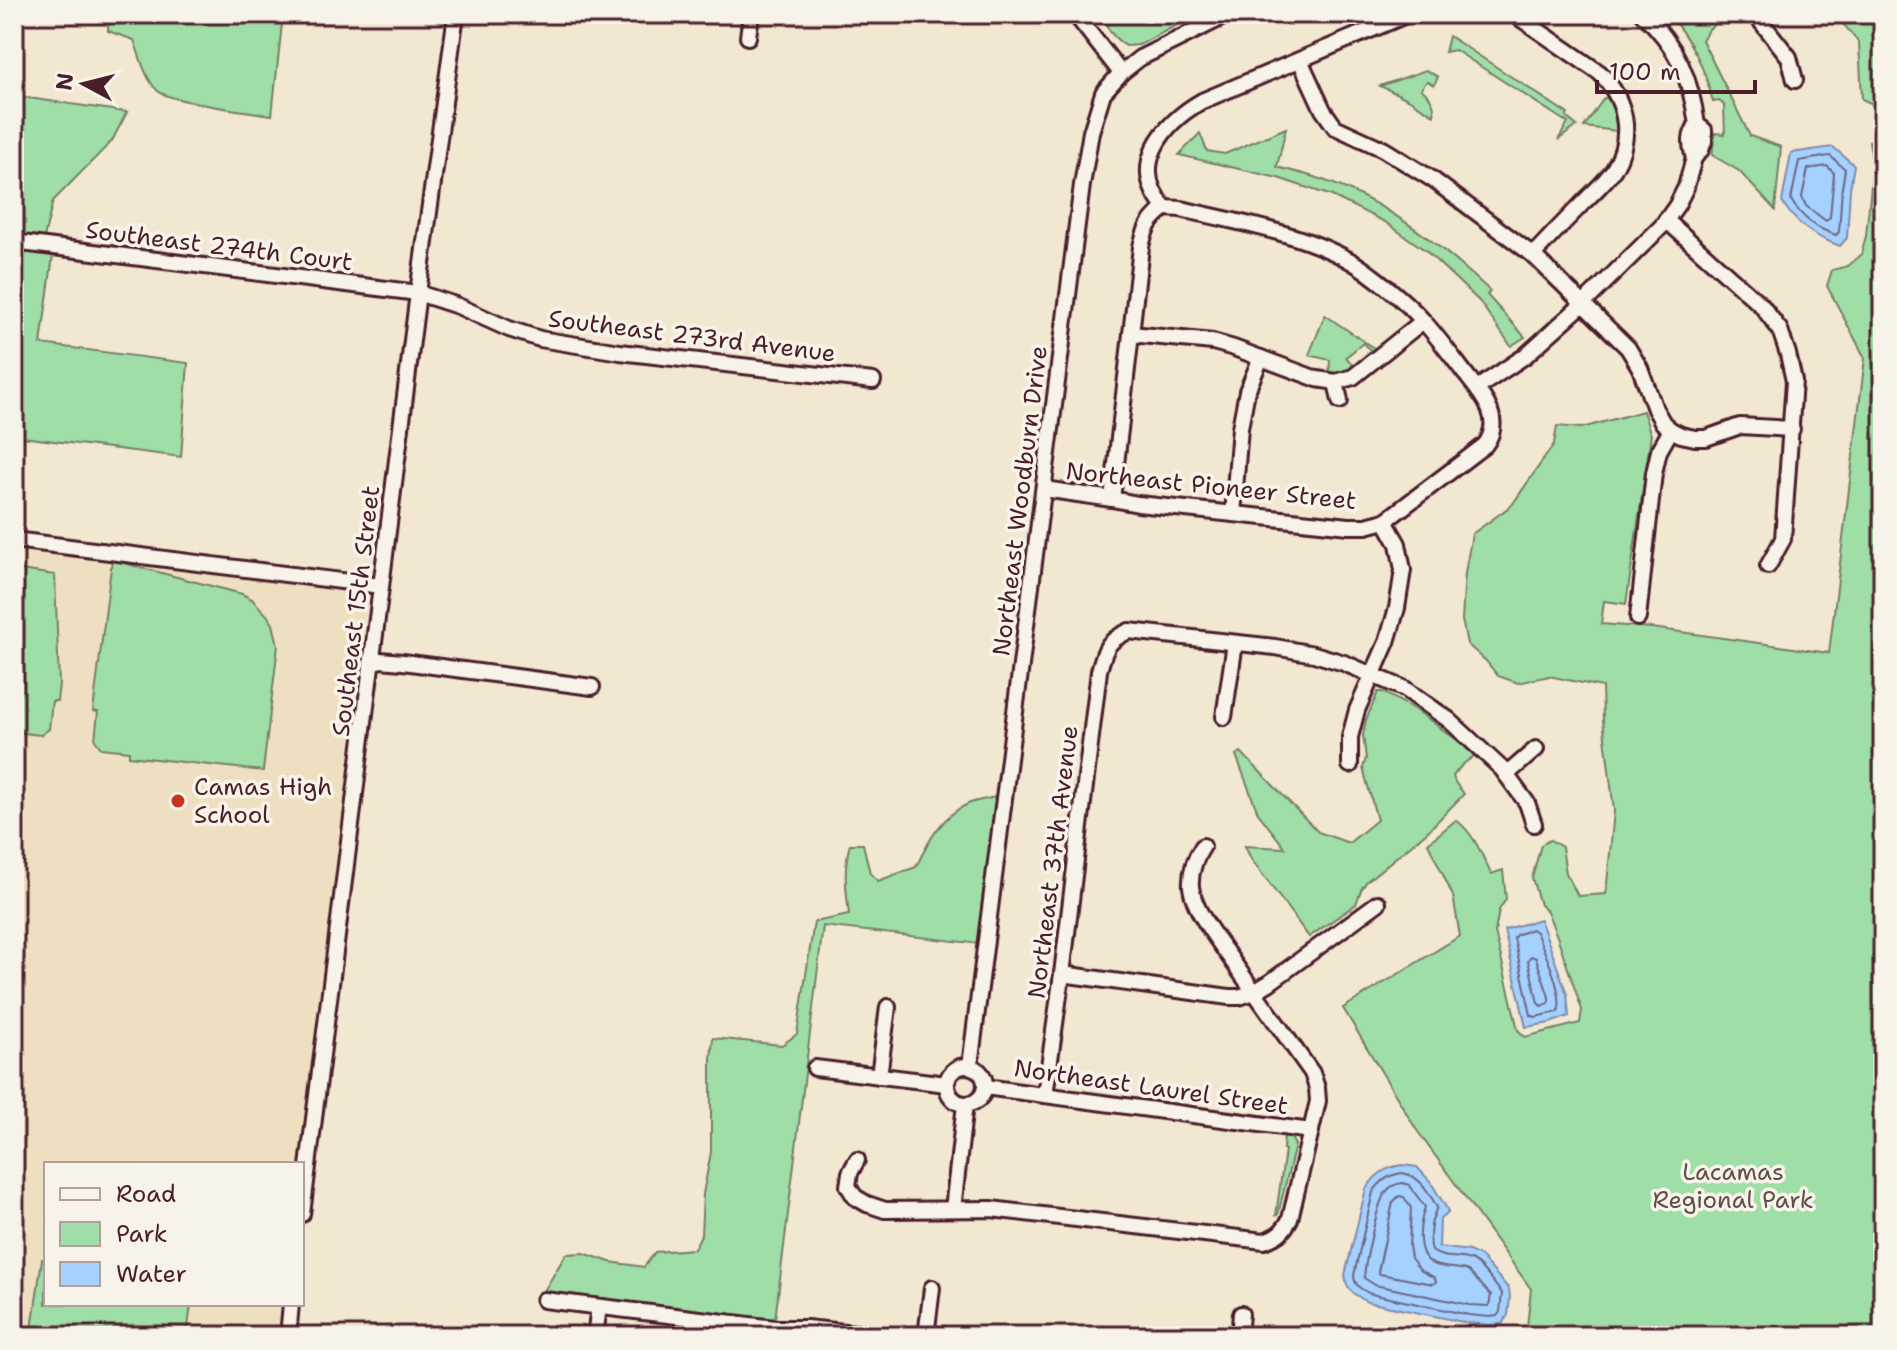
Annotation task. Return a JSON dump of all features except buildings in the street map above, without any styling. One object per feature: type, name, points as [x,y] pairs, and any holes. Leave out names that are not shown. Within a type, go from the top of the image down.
[{"type":"street","name":"Southeast 15th Street","points":[[304,1198],[456,14]]},
{"type":"street","points":[[748,37],[751,14]]},
{"type":"street","points":[[1075,14],[1121,73]]},
{"type":"street","name":"Northeast Woodburn Drive","points":[[970,1066],[1091,132],[1103,93],[1121,73],[1140,58],[1229,14]]},
{"type":"street","points":[[1112,499],[1141,247],[1147,224],[1165,208],[1156,198],[1148,176],[1153,151],[1164,133],[1202,101],[1408,14]]},
{"type":"street","points":[[1514,14],[1600,73],[1611,84],[1625,115],[1622,153],[1612,172],[1533,255]]},
{"type":"street","points":[[1477,388],[1525,356],[1583,304],[1666,220],[1686,187],[1694,158],[1704,141],[1704,130],[1697,125],[1694,100],[1684,68],[1667,40],[1643,14]]},
{"type":"street","points":[[1755,14],[1789,57],[1795,80]]},
{"type":"street","points":[[1300,60],[1323,110],[1335,127],[1409,164],[1533,255],[1628,348],[1640,368],[1655,409],[1671,430],[1681,435],[1706,438],[1740,426],[1792,429]]},
{"type":"street","name":"Northeast Pioneer Street","points":[[1044,489],[1138,504],[1366,526],[1385,521],[1490,438],[1493,427],[1491,411],[1477,388],[1423,321],[1364,269],[1299,239],[1181,209],[1165,208]]},
{"type":"street","points":[[1666,220],[1761,305],[1780,330],[1788,354],[1794,381],[1783,539],[1768,566]]},
{"type":"street","name":"Southeast 274th Court","points":[[14,242],[418,293]]},
{"type":"street","name":"Southeast 273rd Avenue","points":[[418,293],[540,339],[620,352],[873,381]]},
{"type":"street","points":[[1131,334],[1213,342],[1317,379],[1336,382],[1353,377],[1423,321]]},
{"type":"street","points":[[1233,514],[1242,416],[1247,391],[1261,358]]},
{"type":"street","points":[[1336,382],[1340,401]]},
{"type":"street","points":[[1638,618],[1654,473],[1659,451],[1671,430]]},
{"type":"street","points":[[1350,765],[1350,737],[1357,710],[1387,642],[1403,570],[1398,544],[1385,521]]},
{"type":"street","points":[[14,540],[381,586]]},
{"type":"street","name":"Northeast 37th Avenue","points":[[1045,1095],[1103,656],[1113,638],[1129,631],[1235,643]]},
{"type":"street","points":[[1224,717],[1235,643],[1314,654],[1405,689],[1449,720],[1506,775],[1527,803],[1534,824]]},
{"type":"street","points":[[371,663],[380,660],[403,662],[592,687]]},
{"type":"street","points":[[1506,775],[1536,749]]},
{"type":"street","points":[[857,1160],[848,1186],[855,1197],[885,1210],[991,1209],[1264,1241],[1277,1237],[1290,1219],[1318,1101],[1317,1088],[1312,1073],[1195,903],[1191,887],[1192,872],[1196,856],[1203,846]]},
{"type":"street","points":[[1062,974],[1239,997],[1254,992],[1294,965],[1378,903]]},
{"type":"street","points":[[879,1076],[888,1007]]},
{"type":"street","points":[[970,1066],[983,1076],[985,1087],[981,1097],[965,1104],[952,1098],[947,1084],[954,1070],[970,1066]]},
{"type":"street","points":[[815,1068],[947,1084]]},
{"type":"street","name":"Northeast Laurel Street","points":[[985,1087],[1311,1131]]},
{"type":"street","points":[[953,1209],[965,1104]]},
{"type":"street","points":[[926,1335],[932,1288]]},
{"type":"street","points":[[544,1300],[775,1328],[883,1336]]},
{"type":"street","points":[[288,1336],[291,1306]]},
{"type":"street","points":[[595,1336],[599,1307]]},
{"type":"street","points":[[1239,1336],[1241,1314]]},
{"type":"street","points":[[909,1336],[946,1336]]},
{"type":"shaded area","name":"Camas High School","points":[[14,547],[369,590],[299,1162],[44,1162],[44,1306],[283,1306],[280,1336],[14,1336]]},
{"type":"green space","points":[[108,14],[283,14],[272,115],[194,103],[158,91],[146,74],[134,40],[108,31]]},
{"type":"green space","points":[[1103,14],[1128,17],[1134,14],[1198,14],[1139,45],[1126,46],[1111,33]]},
{"type":"green space","points":[[1668,14],[1727,14],[1708,30],[1702,40],[1750,136],[1781,147],[1775,210],[1739,171],[1712,155],[1715,133],[1725,134],[1724,105],[1719,101],[1713,102],[1696,55]]},
{"type":"green space","points":[[1835,14],[1883,14],[1883,109],[1862,99],[1859,43]]},
{"type":"green space","points":[[1449,36],[1568,114],[1566,117],[1577,126],[1558,140],[1568,123],[1455,50],[1445,52]]},
{"type":"green space","points":[[1426,70],[1438,77],[1434,85],[1427,81],[1421,89],[1431,100],[1434,115],[1380,86]]},
{"type":"green space","points":[[14,96],[127,112],[112,141],[53,201],[43,242],[14,238]]},
{"type":"green space","points":[[1604,98],[1608,98],[1613,109],[1617,131],[1584,127]]},
{"type":"green space","points":[[1286,128],[1277,167],[1344,188],[1411,226],[1490,291],[1487,295],[1525,337],[1511,346],[1479,301],[1425,250],[1385,222],[1332,196],[1278,178],[1179,155],[1200,133],[1207,151],[1225,154]]},
{"type":"green space","name":"Lacamas Regional Park","points":[[1883,138],[1883,1336],[1526,1336],[1531,1289],[1416,1129],[1343,1008],[1460,936],[1453,896],[1428,843],[1456,820],[1473,838],[1491,874],[1503,870],[1506,899],[1499,910],[1495,932],[1518,1030],[1525,1037],[1580,1023],[1582,1010],[1558,939],[1547,911],[1540,905],[1532,878],[1541,845],[1550,840],[1562,847],[1566,873],[1578,896],[1606,894],[1614,811],[1602,687],[1549,676],[1518,683],[1498,676],[1467,644],[1462,620],[1465,573],[1472,534],[1512,505],[1554,444],[1557,426],[1582,428],[1643,411],[1651,435],[1626,604],[1604,601],[1601,624],[1652,628],[1829,653],[1865,358],[1827,286],[1832,270],[1848,266],[1861,255],[1866,236],[1873,165],[1869,141]]},
{"type":"green space","points":[[14,243],[54,248],[41,344],[188,363],[181,457],[14,436]]},
{"type":"green space","points":[[1325,315],[1378,351],[1374,354],[1363,343],[1346,357],[1355,368],[1329,376],[1330,360],[1309,355]]},
{"type":"green space","points":[[112,560],[242,594],[252,599],[267,615],[273,624],[278,645],[263,771],[129,756],[129,751],[101,748],[95,740],[98,712],[93,711]]},
{"type":"green space","points":[[14,569],[55,575],[59,684],[57,701],[52,701],[49,729],[41,735],[14,732]]},
{"type":"green space","points":[[1378,692],[1416,710],[1469,749],[1474,756],[1453,776],[1464,794],[1427,832],[1367,881],[1356,904],[1309,937],[1251,859],[1245,846],[1285,848],[1258,813],[1236,755],[1241,752],[1318,832],[1349,843],[1377,820],[1363,768],[1366,758],[1363,735]]},
{"type":"green space","points":[[999,796],[980,944],[823,926],[775,1320],[544,1291],[566,1254],[584,1253],[610,1262],[644,1267],[655,1252],[694,1249],[701,1235],[703,1194],[711,1152],[713,1038],[782,1045],[797,1034],[814,922],[849,915],[846,870],[850,844],[863,844],[870,873],[878,881],[916,867],[936,831],[950,815],[972,803]]},
{"type":"green space","points":[[1284,1136],[1290,1136],[1295,1145],[1276,1215],[1285,1150]]},
{"type":"green space","points":[[42,1259],[44,1306],[191,1306],[187,1336],[31,1336]]},
{"type":"water","points":[[1833,147],[1854,165],[1847,238],[1840,246],[1807,229],[1782,202],[1791,153]]},
{"type":"water","points":[[1540,919],[1567,994],[1569,1016],[1526,1027],[1504,930]]},
{"type":"water","points":[[1402,1165],[1417,1167],[1430,1181],[1447,1209],[1448,1213],[1440,1219],[1439,1247],[1469,1251],[1480,1256],[1509,1289],[1508,1315],[1502,1324],[1468,1323],[1367,1302],[1347,1285],[1345,1275],[1366,1189],[1381,1172]]},
{"type":"place","name":"Camas High School","points":[[178,801]]}]
